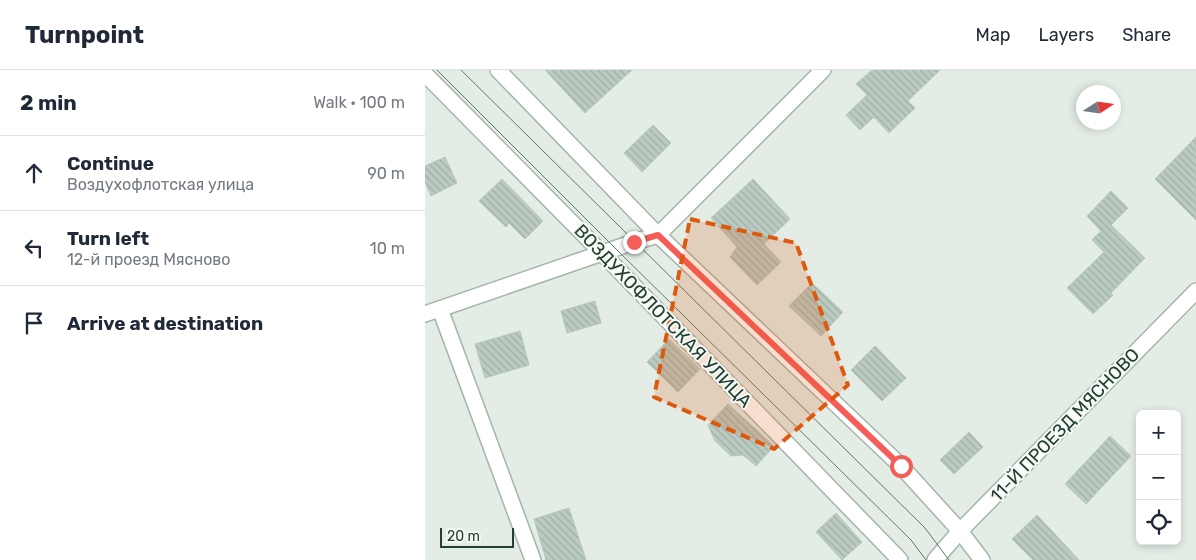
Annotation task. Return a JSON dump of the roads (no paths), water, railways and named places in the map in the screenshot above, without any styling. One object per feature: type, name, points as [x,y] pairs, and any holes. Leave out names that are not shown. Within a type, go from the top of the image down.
[{"type":"street","points":[[498,70],[658,235],[901,466],[960,532],[982,560]]},
{"type":"street","points":[[425,314],[658,235],[823,70]]},
{"type":"street","name":"ВОЗДУХОФЛОТСКАЯ УЛИЦА","points":[[425,74],[900,560]]},
{"type":"street","name":"11-Й ПРОЕЗД МЯСНОВО","points":[[935,560],[960,532],[1196,291]]},
{"type":"street","points":[[440,309],[533,560]]},
{"type":"tram line","points":[[437,70],[911,540],[926,560]]},
{"type":"tram line","points":[[461,70],[925,528],[949,560]]}]
